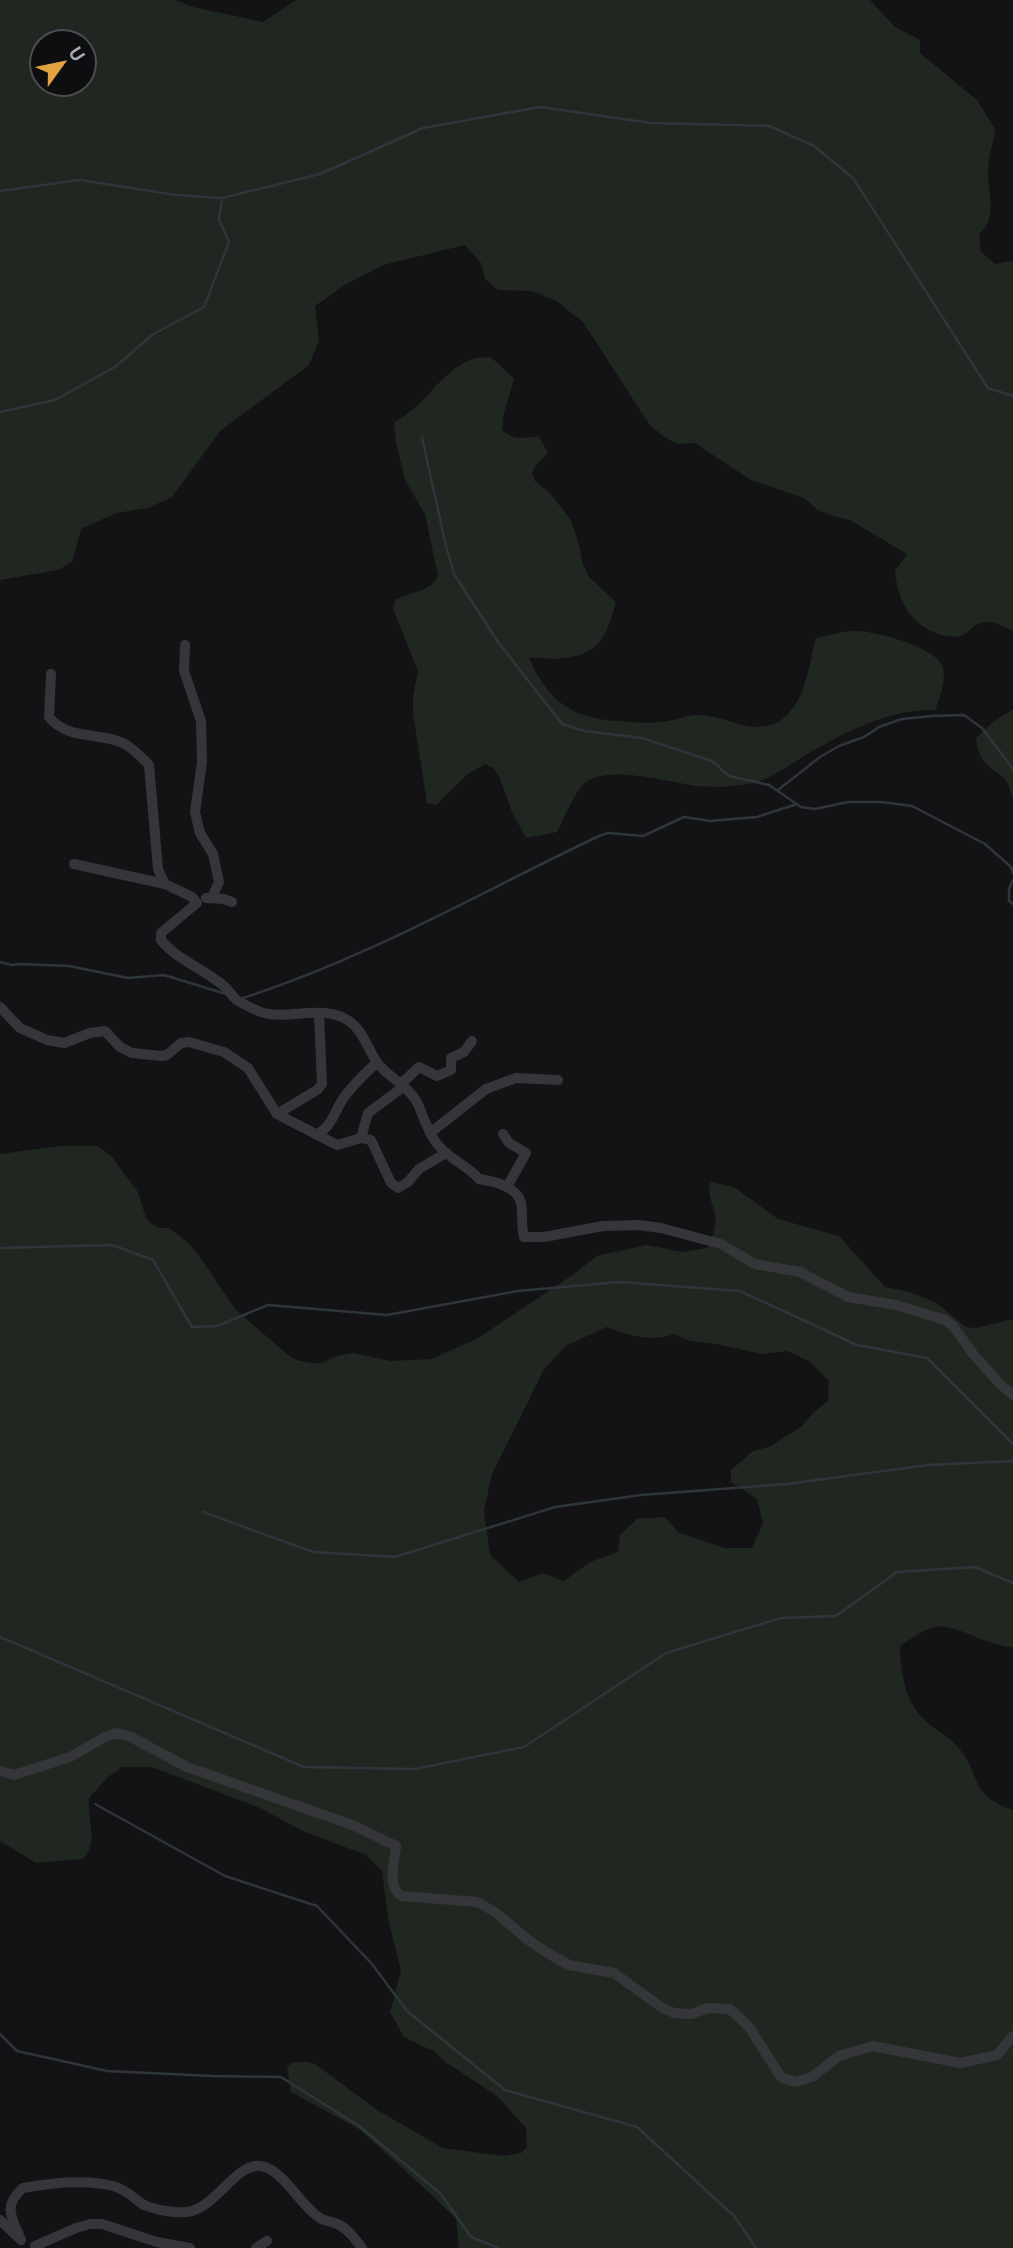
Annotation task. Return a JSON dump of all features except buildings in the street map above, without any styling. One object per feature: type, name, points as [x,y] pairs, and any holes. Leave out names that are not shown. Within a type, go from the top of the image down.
[{"type":"street","points":[[185,645],[184,671],[201,721],[202,762],[195,799],[196,823],[213,853],[219,882],[212,897]]},
{"type":"street","points":[[51,674],[49,717],[55,724],[70,732],[122,743],[137,752],[149,765],[158,869],[165,884]]},
{"type":"street","points":[[74,864],[165,884],[197,900],[212,897],[232,902]]},
{"type":"street","points":[[197,900],[194,907],[161,933],[161,940],[178,958],[227,988],[236,1001],[271,1015],[297,1012],[348,1020],[362,1036],[377,1062],[416,1101],[430,1133],[446,1153],[470,1168],[479,1179],[507,1187],[520,1200],[523,1231],[527,1238],[603,1226],[639,1225],[721,1244],[755,1264],[800,1272],[848,1297],[896,1305],[945,1320],[953,1326],[990,1373],[1013,1395]]},
{"type":"street","points":[[0,1007],[26,1032],[64,1043],[90,1033],[105,1031],[120,1047],[132,1053],[162,1056],[181,1043],[189,1042],[224,1052],[248,1068],[277,1114],[337,1145],[361,1138],[371,1140],[391,1183],[398,1188],[408,1182],[419,1169],[446,1153]]},
{"type":"street","points":[[277,1114],[317,1090],[322,1084],[319,1014]]},
{"type":"street","points":[[361,1138],[368,1113],[402,1086],[419,1067],[437,1076],[451,1070],[451,1058],[464,1052],[472,1041]]},
{"type":"street","points":[[318,1134],[326,1129],[342,1100],[377,1062]]},
{"type":"street","points":[[430,1133],[486,1089],[516,1078],[558,1080]]},
{"type":"street","points":[[503,1135],[509,1143],[526,1153],[507,1187]]},
{"type":"street","points":[[0,1771],[14,1775],[70,1757],[104,1737],[117,1734],[129,1736],[187,1767],[355,1826],[397,1846],[392,1886],[395,1892],[402,1896],[477,1902],[495,1912],[549,1954],[569,1965],[614,1973],[661,2007],[674,2013],[691,2014],[708,2008],[730,2009],[749,2027],[781,2077],[796,2082],[812,2077],[839,2056],[873,2046],[960,2063],[997,2055],[1013,2036]]},
{"type":"street","points":[[21,2240],[9,2211],[12,2200],[23,2188],[71,2183],[112,2186],[131,2193],[143,2204],[172,2212],[189,2212],[196,2211],[214,2199],[247,2169],[259,2165],[271,2170],[319,2218],[343,2226],[362,2248]]},
{"type":"street","points":[[0,2220],[21,2240],[38,2247],[76,2228],[102,2224],[158,2242],[190,2248]]},
{"type":"street","points":[[256,2248],[267,2241]]},
{"type":"shaded area","points":[[0,0],[176,0],[193,7],[263,22],[296,0],[870,0],[895,27],[920,40],[920,53],[977,100],[995,129],[988,167],[991,211],[979,234],[981,252],[995,264],[1013,261],[1013,631],[998,624],[983,622],[963,635],[953,637],[924,627],[905,607],[898,590],[895,571],[907,554],[850,520],[818,510],[804,498],[751,480],[695,443],[677,444],[663,436],[650,425],[583,322],[556,301],[532,291],[498,290],[485,279],[481,263],[465,245],[383,265],[343,286],[315,306],[319,340],[309,365],[220,431],[172,497],[148,508],[116,513],[81,529],[72,562],[58,570],[0,580]]},
{"type":"shaded area","points":[[491,357],[514,379],[502,430],[515,437],[539,436],[548,453],[532,473],[535,481],[549,492],[571,520],[582,562],[589,577],[616,602],[604,635],[592,649],[572,657],[529,658],[544,686],[564,705],[575,712],[602,719],[650,723],[708,715],[749,726],[770,725],[781,720],[796,704],[805,683],[816,638],[863,631],[903,641],[938,660],[943,667],[944,678],[935,710],[901,713],[852,730],[770,777],[749,784],[704,787],[639,776],[596,777],[586,782],[578,791],[557,832],[526,838],[512,812],[499,776],[493,768],[485,764],[468,774],[436,805],[427,803],[413,713],[418,671],[393,609],[395,600],[425,589],[438,576],[425,514],[405,480],[394,422],[405,416],[459,366],[472,359]]},
{"type":"shaded area","points":[[1013,709],[1013,799],[1005,780],[982,759],[976,738],[993,722]]},
{"type":"shaded area","points":[[60,1146],[98,1146],[112,1157],[138,1192],[146,1218],[160,1228],[169,1228],[187,1242],[235,1309],[288,1355],[296,1360],[312,1363],[354,1353],[390,1361],[432,1359],[478,1338],[597,1256],[647,1245],[682,1252],[708,1248],[715,1223],[710,1195],[711,1182],[734,1187],[778,1219],[839,1236],[885,1287],[910,1292],[935,1302],[966,1327],[976,1328],[1013,1319],[1013,1647],[992,1643],[942,1626],[925,1630],[900,1646],[903,1679],[914,1708],[959,1748],[982,1791],[989,1798],[1013,1810],[1013,2248],[459,2248],[456,2219],[422,2186],[359,2129],[291,2092],[287,2067],[293,2062],[307,2062],[315,2064],[377,2110],[443,2148],[503,2156],[521,2153],[527,2147],[526,2128],[497,2096],[444,2061],[435,2052],[404,2037],[390,2012],[401,1971],[389,1923],[382,1871],[366,1855],[303,1831],[258,1807],[152,1767],[122,1767],[108,1777],[89,1798],[91,1838],[88,1852],[83,1859],[36,1863],[0,1841],[0,1154]],"holes":[[[606,1327],[648,1338],[674,1334],[690,1341],[762,1354],[787,1351],[809,1361],[829,1381],[828,1401],[801,1427],[769,1447],[753,1451],[731,1470],[731,1482],[757,1499],[763,1523],[752,1548],[724,1548],[678,1532],[665,1517],[637,1519],[620,1535],[618,1552],[590,1562],[564,1581],[543,1573],[519,1582],[490,1555],[484,1510],[492,1474],[544,1369],[566,1346]]]},
{"type":"waterway","points":[[0,191],[80,180],[176,195],[222,198],[320,174],[423,128],[540,107],[651,123],[769,126],[814,146],[853,178],[988,388],[1013,396]]},
{"type":"waterway","points":[[0,412],[55,400],[115,367],[152,335],[204,307],[229,242],[219,220],[222,198]]},
{"type":"waterway","points":[[422,437],[454,574],[498,642],[562,724],[585,731],[642,738],[712,761],[729,776],[769,785],[801,807],[815,809],[848,802],[912,806],[985,844],[1011,867],[1013,873]]},
{"type":"waterway","points":[[778,790],[820,757],[839,746],[902,719],[932,716],[964,715],[982,728],[1013,769]]},
{"type":"waterway","points":[[243,998],[335,964],[379,944],[599,836],[608,833],[643,836],[684,817],[710,821],[757,817],[797,804]]},
{"type":"waterway","points":[[1013,880],[1009,889],[1009,901],[1013,904]]},
{"type":"waterway","points":[[0,962],[12,965],[69,966],[128,978],[164,975],[226,994]]},
{"type":"waterway","points":[[0,1248],[112,1245],[153,1260],[192,1327],[217,1326],[268,1305],[387,1315],[518,1291],[619,1282],[740,1291],[857,1345],[927,1358],[1013,1444]]},
{"type":"waterway","points":[[203,1512],[313,1552],[395,1557],[555,1507],[641,1495],[787,1484],[928,1465],[1013,1461]]},
{"type":"waterway","points":[[0,1637],[304,1767],[415,1769],[524,1747],[666,1653],[781,1618],[836,1616],[897,1572],[975,1567],[1013,1583]]},
{"type":"waterway","points":[[95,1804],[225,1876],[317,1906],[372,1964],[407,2011],[505,2090],[637,2127],[734,2216],[756,2248]]},
{"type":"waterway","points":[[0,2034],[17,2051],[107,2071],[281,2077],[359,2126],[441,2194],[471,2237],[498,2248]]}]
